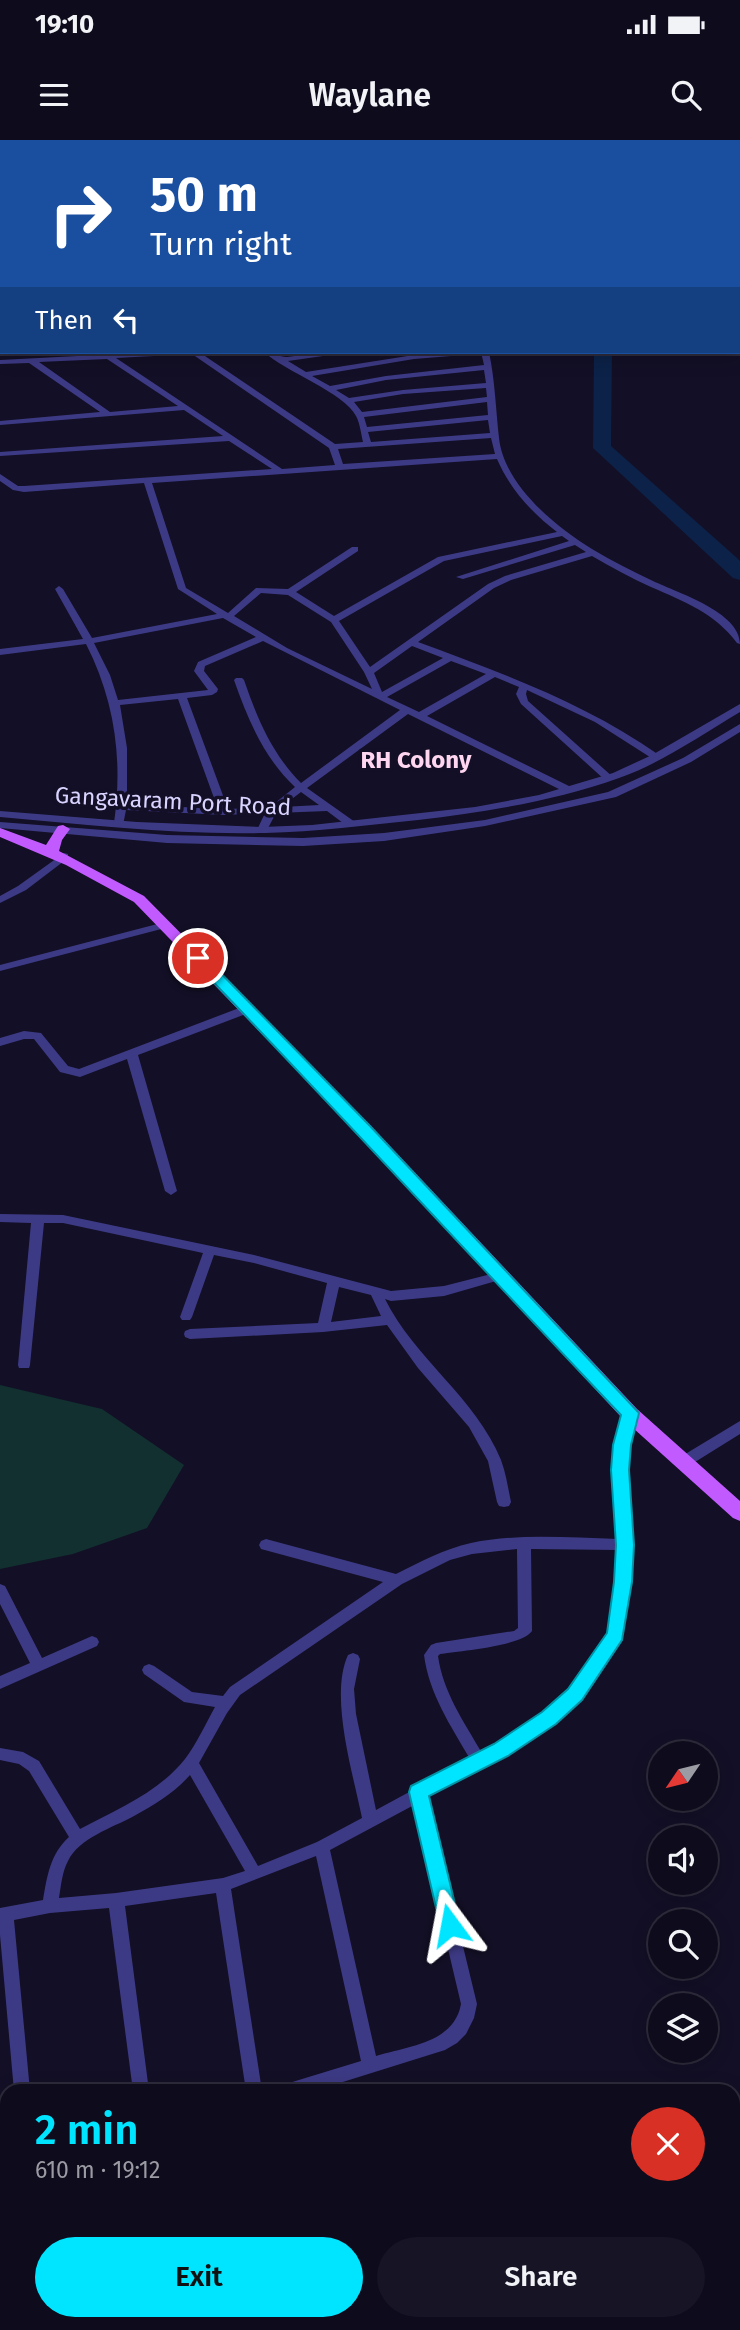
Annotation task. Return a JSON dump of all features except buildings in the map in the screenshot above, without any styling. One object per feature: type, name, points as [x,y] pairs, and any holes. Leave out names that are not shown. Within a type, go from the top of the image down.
[{"type":"main road","points":[[58,854],[55,839],[63,829]]},
{"type":"main road","points":[[0,832],[58,854],[108,878],[139,899],[365,1130],[630,1413],[740,1513]]},
{"type":"street","points":[[0,362],[161,354]]},
{"type":"street","points":[[198,354],[333,447],[340,468]]},
{"type":"street","points":[[271,354],[348,401],[360,415],[367,443]]},
{"type":"street","points":[[279,360],[322,354]]},
{"type":"street","points":[[303,375],[400,359],[454,354]]},
{"type":"street","points":[[486,354],[501,460],[527,501],[593,553],[713,613],[735,632],[740,641]]},
{"type":"street","points":[[109,357],[280,470]]},
{"type":"street","points":[[32,361],[109,415]]},
{"type":"street","points":[[328,389],[386,378],[489,367]]},
{"type":"street","points":[[348,401],[403,392],[490,385]]},
{"type":"street","points":[[360,415],[492,399]]},
{"type":"street","points":[[0,423],[184,408]]},
{"type":"street","points":[[364,430],[493,417]]},
{"type":"street","points":[[333,447],[496,435]]},
{"type":"street","points":[[0,454],[231,438]]},
{"type":"street","points":[[0,477],[16,488],[24,489],[280,470],[501,460]]},
{"type":"street","points":[[147,480],[183,589],[263,638],[349,684],[569,790]]},
{"type":"street","points":[[334,620],[428,565],[470,551],[565,533]]},
{"type":"street","points":[[460,577],[577,542]]},
{"type":"street","points":[[290,592],[355,549]]},
{"type":"street","points":[[470,551],[501,581]]},
{"type":"street","points":[[369,672],[501,581],[593,553]]},
{"type":"street","points":[[0,652],[89,641],[225,616],[265,588],[290,592],[334,620],[369,672],[380,697]]},
{"type":"street","points":[[59,589],[106,676],[114,703],[121,738],[121,807],[118,823]]},
{"type":"street","points":[[114,703],[213,691],[200,671],[201,664],[263,638]]},
{"type":"street","points":[[409,642],[524,686],[596,718],[651,753]]},
{"type":"street","points":[[380,697],[449,658]]},
{"type":"street","points":[[419,716],[492,674]]},
{"type":"street","points":[[239,680],[263,740],[275,758],[300,787],[351,824]]},
{"type":"street","points":[[524,686],[520,694],[524,702],[605,774]]},
{"type":"street","points":[[183,696],[224,812]]},
{"type":"street","name":"Gangavaram Port Road","points":[[0,814],[262,830],[351,824],[475,810],[569,790],[651,753],[740,707]]},
{"type":"street","points":[[262,830],[271,812],[300,787],[407,710]]},
{"type":"street","name":"Gangavaram Port Road","points":[[0,825],[63,829],[132,838],[280,842],[342,841],[422,832],[523,816],[612,795],[687,760],[740,727]]},
{"type":"street","points":[[121,807],[224,812],[331,808]]},
{"type":"street","points":[[415,817],[422,832]]},
{"type":"street","points":[[0,900],[22,888],[58,854]]},
{"type":"street","points":[[0,968],[165,925]]},
{"type":"street","points":[[0,1042],[24,1035],[37,1036],[64,1069],[72,1072],[89,1070],[247,1009]]},
{"type":"street","points":[[132,1055],[171,1191]]},
{"type":"street","points":[[0,1218],[63,1219],[267,1262],[391,1296],[416,1296],[499,1276]]},
{"type":"street","points":[[24,1365],[38,1218]]},
{"type":"street","points":[[186,1317],[210,1249]]},
{"type":"street","points":[[323,1327],[334,1282]]},
{"type":"street","points":[[376,1293],[391,1320],[423,1365],[474,1423],[495,1461],[505,1502]]},
{"type":"street","points":[[190,1334],[323,1327],[391,1320]]},
{"type":"street","points":[[21,2084],[3,1915],[50,1906],[223,1885],[255,1874],[322,1847],[531,1732],[575,1695],[616,1635],[625,1545],[620,1470],[622,1445],[630,1413]]},
{"type":"street","points":[[682,1463],[740,1427]]},
{"type":"street","points":[[50,1906],[57,1866],[66,1850],[78,1839],[151,1799],[191,1763],[224,1702],[265,1668],[397,1580],[446,1556],[472,1548],[524,1543],[625,1545]]},
{"type":"street","points":[[479,1761],[446,1700],[435,1674],[431,1655],[436,1649],[517,1636],[525,1631],[524,1543]]},
{"type":"street","points":[[266,1545],[397,1580]]},
{"type":"street","points":[[0,1590],[39,1666]]},
{"type":"street","points":[[0,1683],[92,1642]]},
{"type":"street","points":[[353,1659],[348,1689],[349,1714],[370,1819]]},
{"type":"street","points":[[149,1670],[189,1698],[224,1702]]},
{"type":"street","points":[[0,1754],[23,1758],[34,1766],[78,1839]]},
{"type":"street","points":[[191,1763],[255,1874]]},
{"type":"street","points":[[312,2084],[439,2045],[460,2032],[467,2022],[469,2004],[418,1792]]},
{"type":"street","points":[[322,1847],[370,2066]]},
{"type":"street","points":[[223,1885],[253,2084]]},
{"type":"street","points":[[116,1900],[140,2084]]},
{"type":"green space","points":[[0,1385],[102,1409],[184,1465],[147,1528],[73,1554],[0,1569]]},
{"type":"waterway","points":[[603,354],[602,448],[730,562],[740,574]]},
{"type":"district","name":"RH Colony","points":[[416,760]]},
{"type":"route","points":[[198,958],[365,1130],[630,1413],[622,1445],[620,1470],[625,1545],[616,1635],[575,1695],[549,1718],[501,1750],[418,1792],[450,1925]]}]
